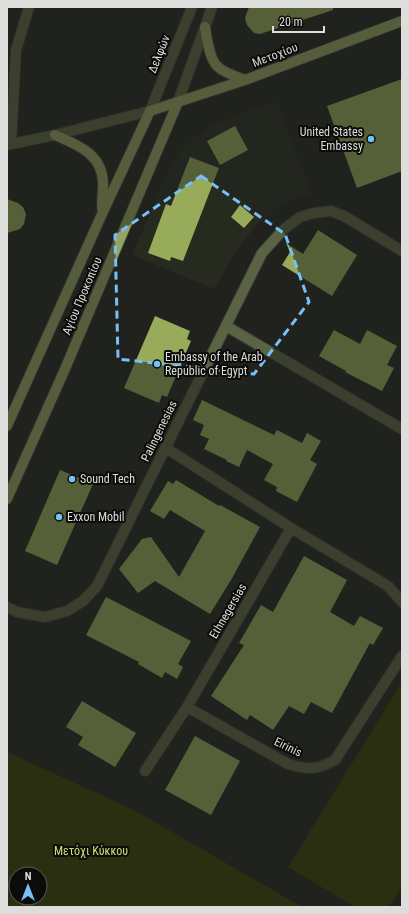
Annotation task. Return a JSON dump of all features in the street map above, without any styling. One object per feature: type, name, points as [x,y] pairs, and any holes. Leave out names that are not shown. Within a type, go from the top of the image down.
[{"type":"main road","name":"Μετοχίου","points":[[150,111],[245,80],[402,21]]},
{"type":"main road","points":[[205,27],[209,48],[216,66],[245,80]]},
{"type":"main road","name":"Αγίου Προκοπίου","points":[[7,500],[65,370],[178,102]]},
{"type":"main road","name":"Αγίου Προκοπίου","points":[[7,426],[150,111]]},
{"type":"main road","points":[[55,134],[84,148],[98,163],[102,172],[103,183],[102,214]]},
{"type":"street","points":[[29,7],[12,50],[9,145],[150,111]]},
{"type":"street","name":"Δελφών","points":[[150,111],[192,7]]},
{"type":"street","points":[[178,102],[212,7]]},
{"type":"street","name":"Palingenesias","points":[[7,607],[17,612],[44,617],[67,611],[83,601],[97,586],[262,253],[283,230],[300,217],[314,213],[331,211],[344,216],[402,251]]},
{"type":"street","points":[[226,326],[402,429]]},
{"type":"street","points":[[166,448],[291,528],[388,586],[402,602]]},
{"type":"street","name":"Ethnegersias","points":[[145,771],[187,707],[291,528]]},
{"type":"street","name":"Eirinis","points":[[187,707],[288,764],[300,768],[324,766],[335,760],[402,656]]},
{"type":"highlighted area","points":[[201,176],[285,234],[309,302],[254,374],[118,359],[115,235]]},
{"type":"shaded area","points":[[277,101],[311,193],[279,206],[256,225],[234,255],[214,289],[132,255],[170,167],[186,144],[211,125]]},
{"type":"green space","points":[[402,682],[402,887],[389,907],[355,907],[288,867]]},
{"type":"green space","name":"Μετόχι Κύκκου","points":[[7,752],[136,811],[302,907],[7,907]]},
{"type":"building","points":[[249,7],[333,7],[333,10],[260,34],[254,33],[247,25],[245,18]]},
{"type":"building","name":"United States Embassy","points":[[402,79],[402,171],[357,188],[327,106]]},
{"type":"building","points":[[235,126],[248,150],[220,165],[207,141]]},
{"type":"building","points":[[190,157],[219,168],[183,261],[171,257],[170,261],[148,253],[166,204],[171,206]]},
{"type":"building","points":[[7,199],[18,203],[23,207],[26,214],[24,224],[20,229],[7,233]]},
{"type":"building","points":[[240,205],[254,217],[244,228],[231,217]]},
{"type":"building","points":[[318,230],[357,255],[332,296],[282,265],[290,252],[286,243],[303,254]]},
{"type":"building","name":"Embassy of the Arab Republic of Egypt","points":[[155,316],[190,331],[187,339],[191,341],[167,397],[162,395],[159,403],[124,388]]},
{"type":"building","points":[[334,330],[360,344],[367,330],[397,346],[387,365],[394,368],[382,391],[345,372],[346,371],[319,356]]},
{"type":"building","points":[[202,400],[274,435],[277,430],[302,443],[307,433],[321,441],[310,460],[317,464],[297,502],[276,491],[277,487],[264,480],[273,464],[247,450],[239,467],[204,449],[209,439],[200,435],[204,425],[193,420]]},
{"type":"building","name":"Exxon Mobil","points":[[60,470],[93,484],[57,565],[25,551]]},
{"type":"building","points":[[176,480],[219,506],[220,505],[260,527],[231,580],[210,614],[155,581],[138,593],[119,569],[142,539],[151,537],[179,577],[205,531],[170,510],[164,519],[150,511],[168,481],[173,484]]},
{"type":"building","points":[[304,556],[347,580],[330,612],[354,626],[360,616],[383,628],[373,645],[370,643],[332,713],[311,702],[304,714],[289,706],[273,730],[250,715],[247,720],[211,696],[244,645],[239,643],[261,605],[273,612]]},
{"type":"building","points":[[106,597],[191,641],[178,664],[183,667],[177,679],[165,672],[162,678],[138,664],[139,662],[86,635]]},
{"type":"building","points":[[82,701],[136,733],[115,767],[78,745],[83,737],[66,727]]},
{"type":"building","points":[[195,736],[240,761],[211,815],[165,790]]},
{"type":"place","name":"United States Embassy","points":[[371,139]]},
{"type":"place","name":"Embassy of the Arab Republic of Egypt","points":[[157,364]]},
{"type":"place","name":"Sound Tech","points":[[72,479]]},
{"type":"place","name":"Exxon Mobil","points":[[59,517]]}]
